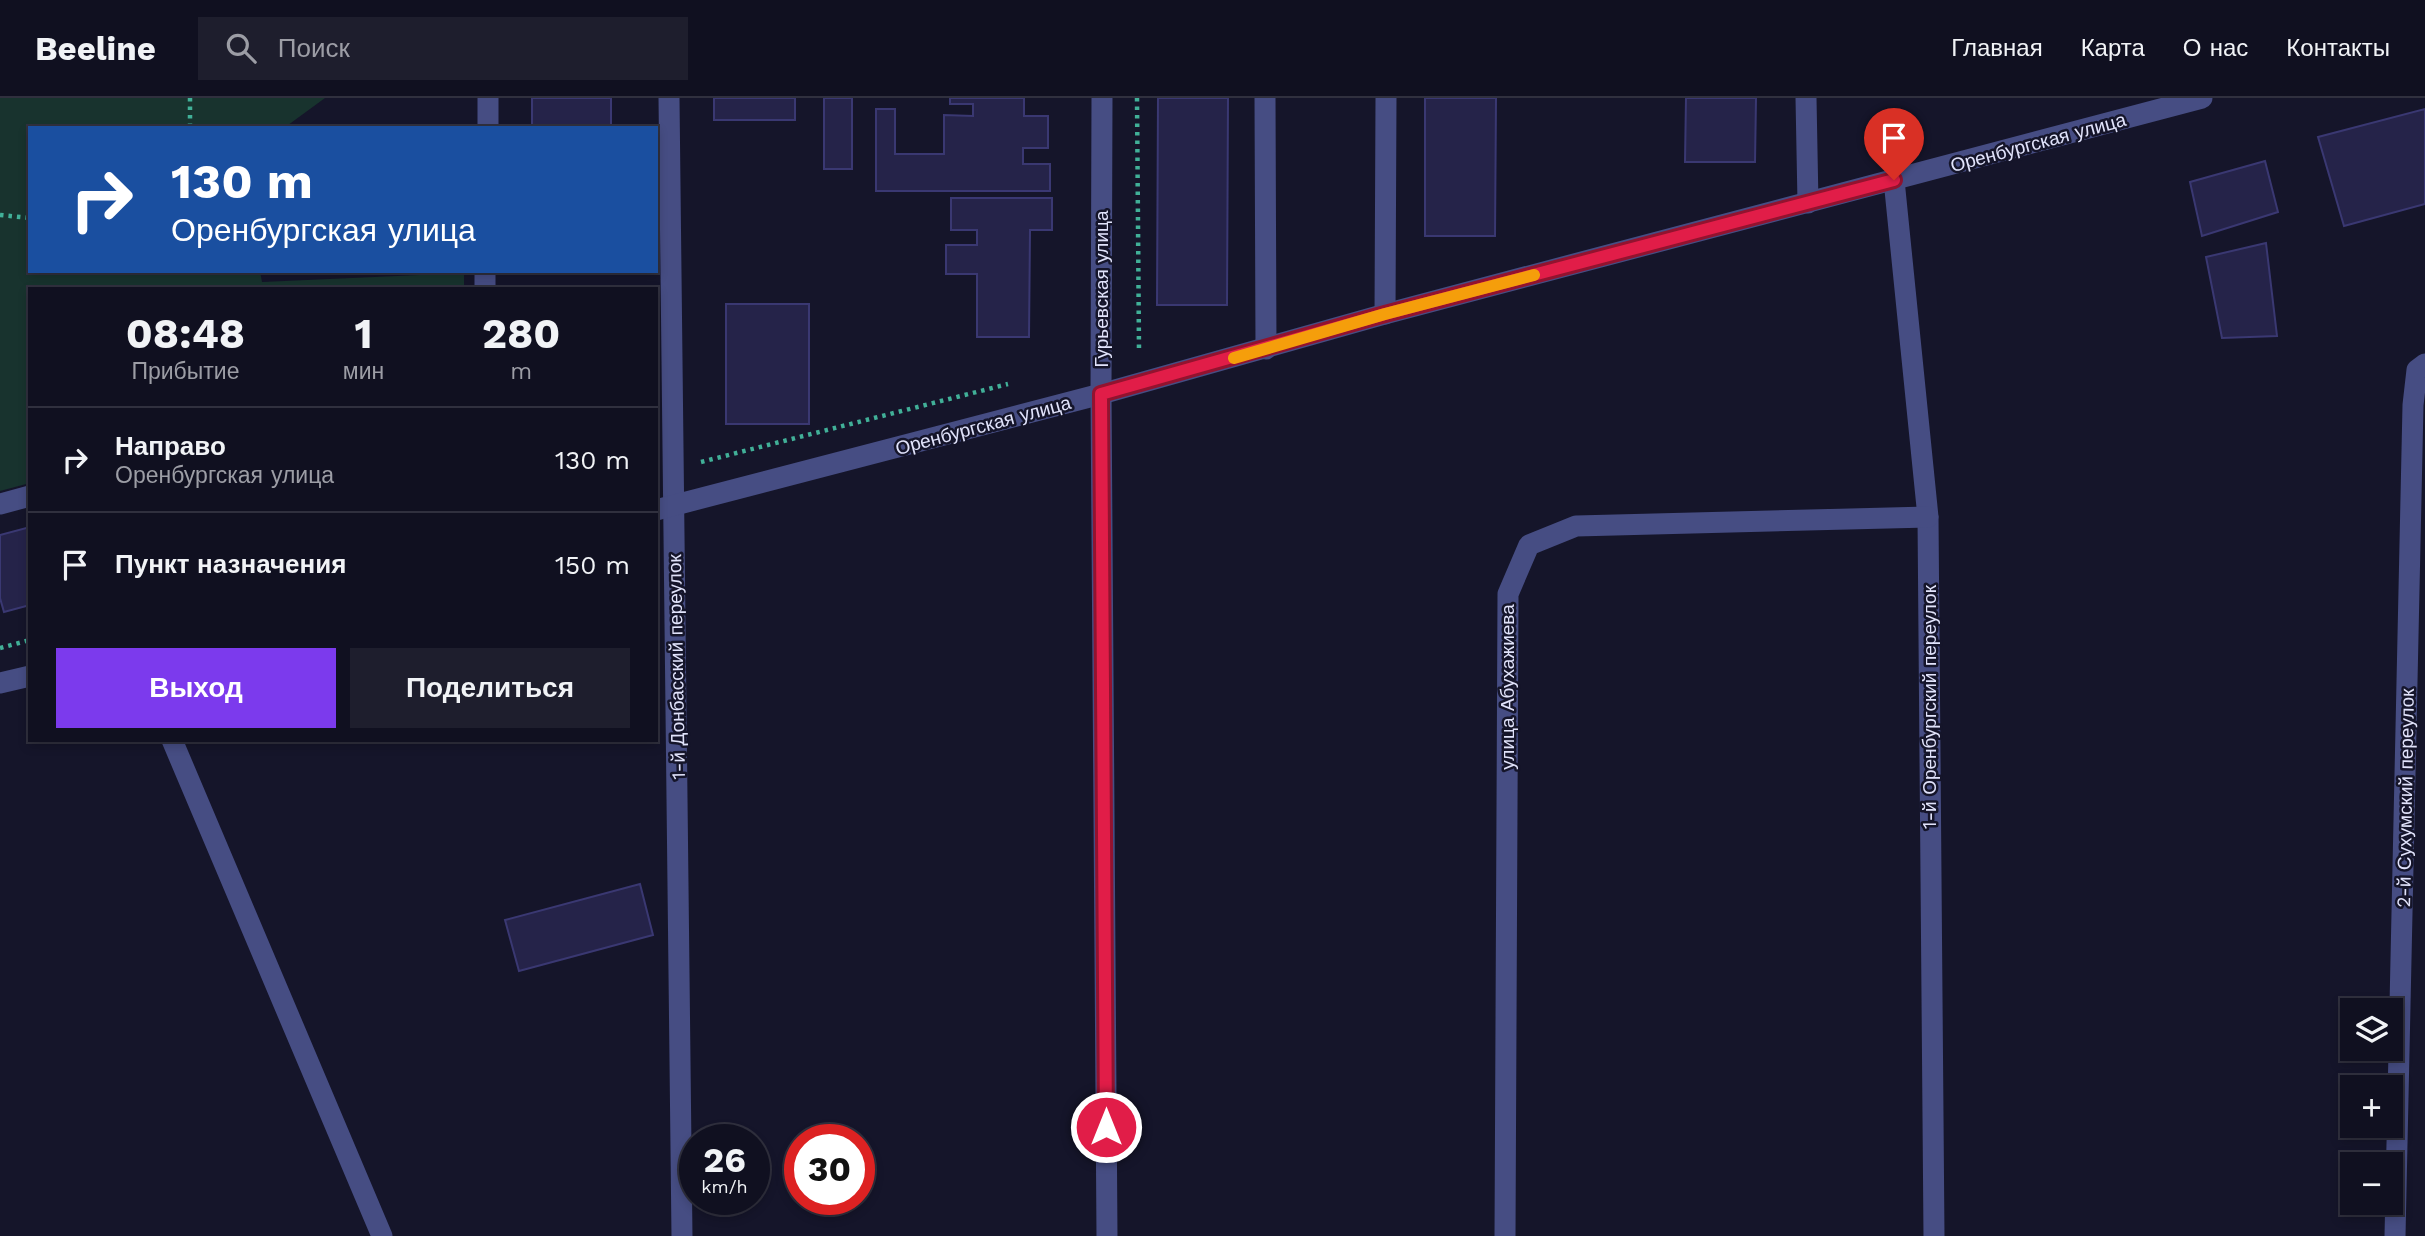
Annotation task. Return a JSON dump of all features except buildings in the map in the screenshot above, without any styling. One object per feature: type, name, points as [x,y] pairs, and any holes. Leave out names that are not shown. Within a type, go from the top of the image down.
[{"type":"street","points":[[488,98],[488,126]]},
{"type":"street","name":"1-й Донбасский переулок","points":[[669,98],[674,469],[665,507],[682,1236]]},
{"type":"street","name":"Гурьевская улица","points":[[1102,98],[1101,394],[1107,1236]]},
{"type":"street","points":[[1265,98],[1266,349]]},
{"type":"street","points":[[1385,314],[1386,98]]},
{"type":"street","points":[[1806,98],[1808,203]]},
{"type":"street","name":"Оренбургская улица","points":[[665,507],[1101,394],[1385,314],[1894,180],[2174,102],[2202,98]]},
{"type":"street","name":"1-й Оренбургский переулок","points":[[1894,180],[1928,517],[1934,1236]]},
{"type":"street","name":"2-й Сухумский переулок","points":[[2395,1236],[2413,405],[2417,370],[2425,365]]},
{"type":"street","points":[[0,504],[28,497]]},
{"type":"street","name":"улица Абухажиева","points":[[1505,1236],[1508,594],[1529,545],[1576,526],[1928,517]]},
{"type":"street","points":[[0,683],[28,676]]},
{"type":"street","points":[[173,742],[382,1236]]},
{"type":"path","points":[[190,98],[190,126]]},
{"type":"path","points":[[1137,98],[1139,350]]},
{"type":"path","points":[[0,215],[28,218]]},
{"type":"path","points":[[1101,360],[1152,346]]},
{"type":"path","points":[[674,469],[1021,381]]},
{"type":"path","points":[[0,648],[28,641]]},
{"type":"green space","points":[[0,98],[325,98],[287,126],[28,126],[28,273],[260,273],[262,282],[464,273],[464,287],[28,287],[28,484],[0,491]]},
{"type":"slow traffic","points":[[1234,358],[1385,314],[1534,275]]},
{"type":"route","points":[[1106,1127],[1101,394],[1385,314],[1894,180]]}]
